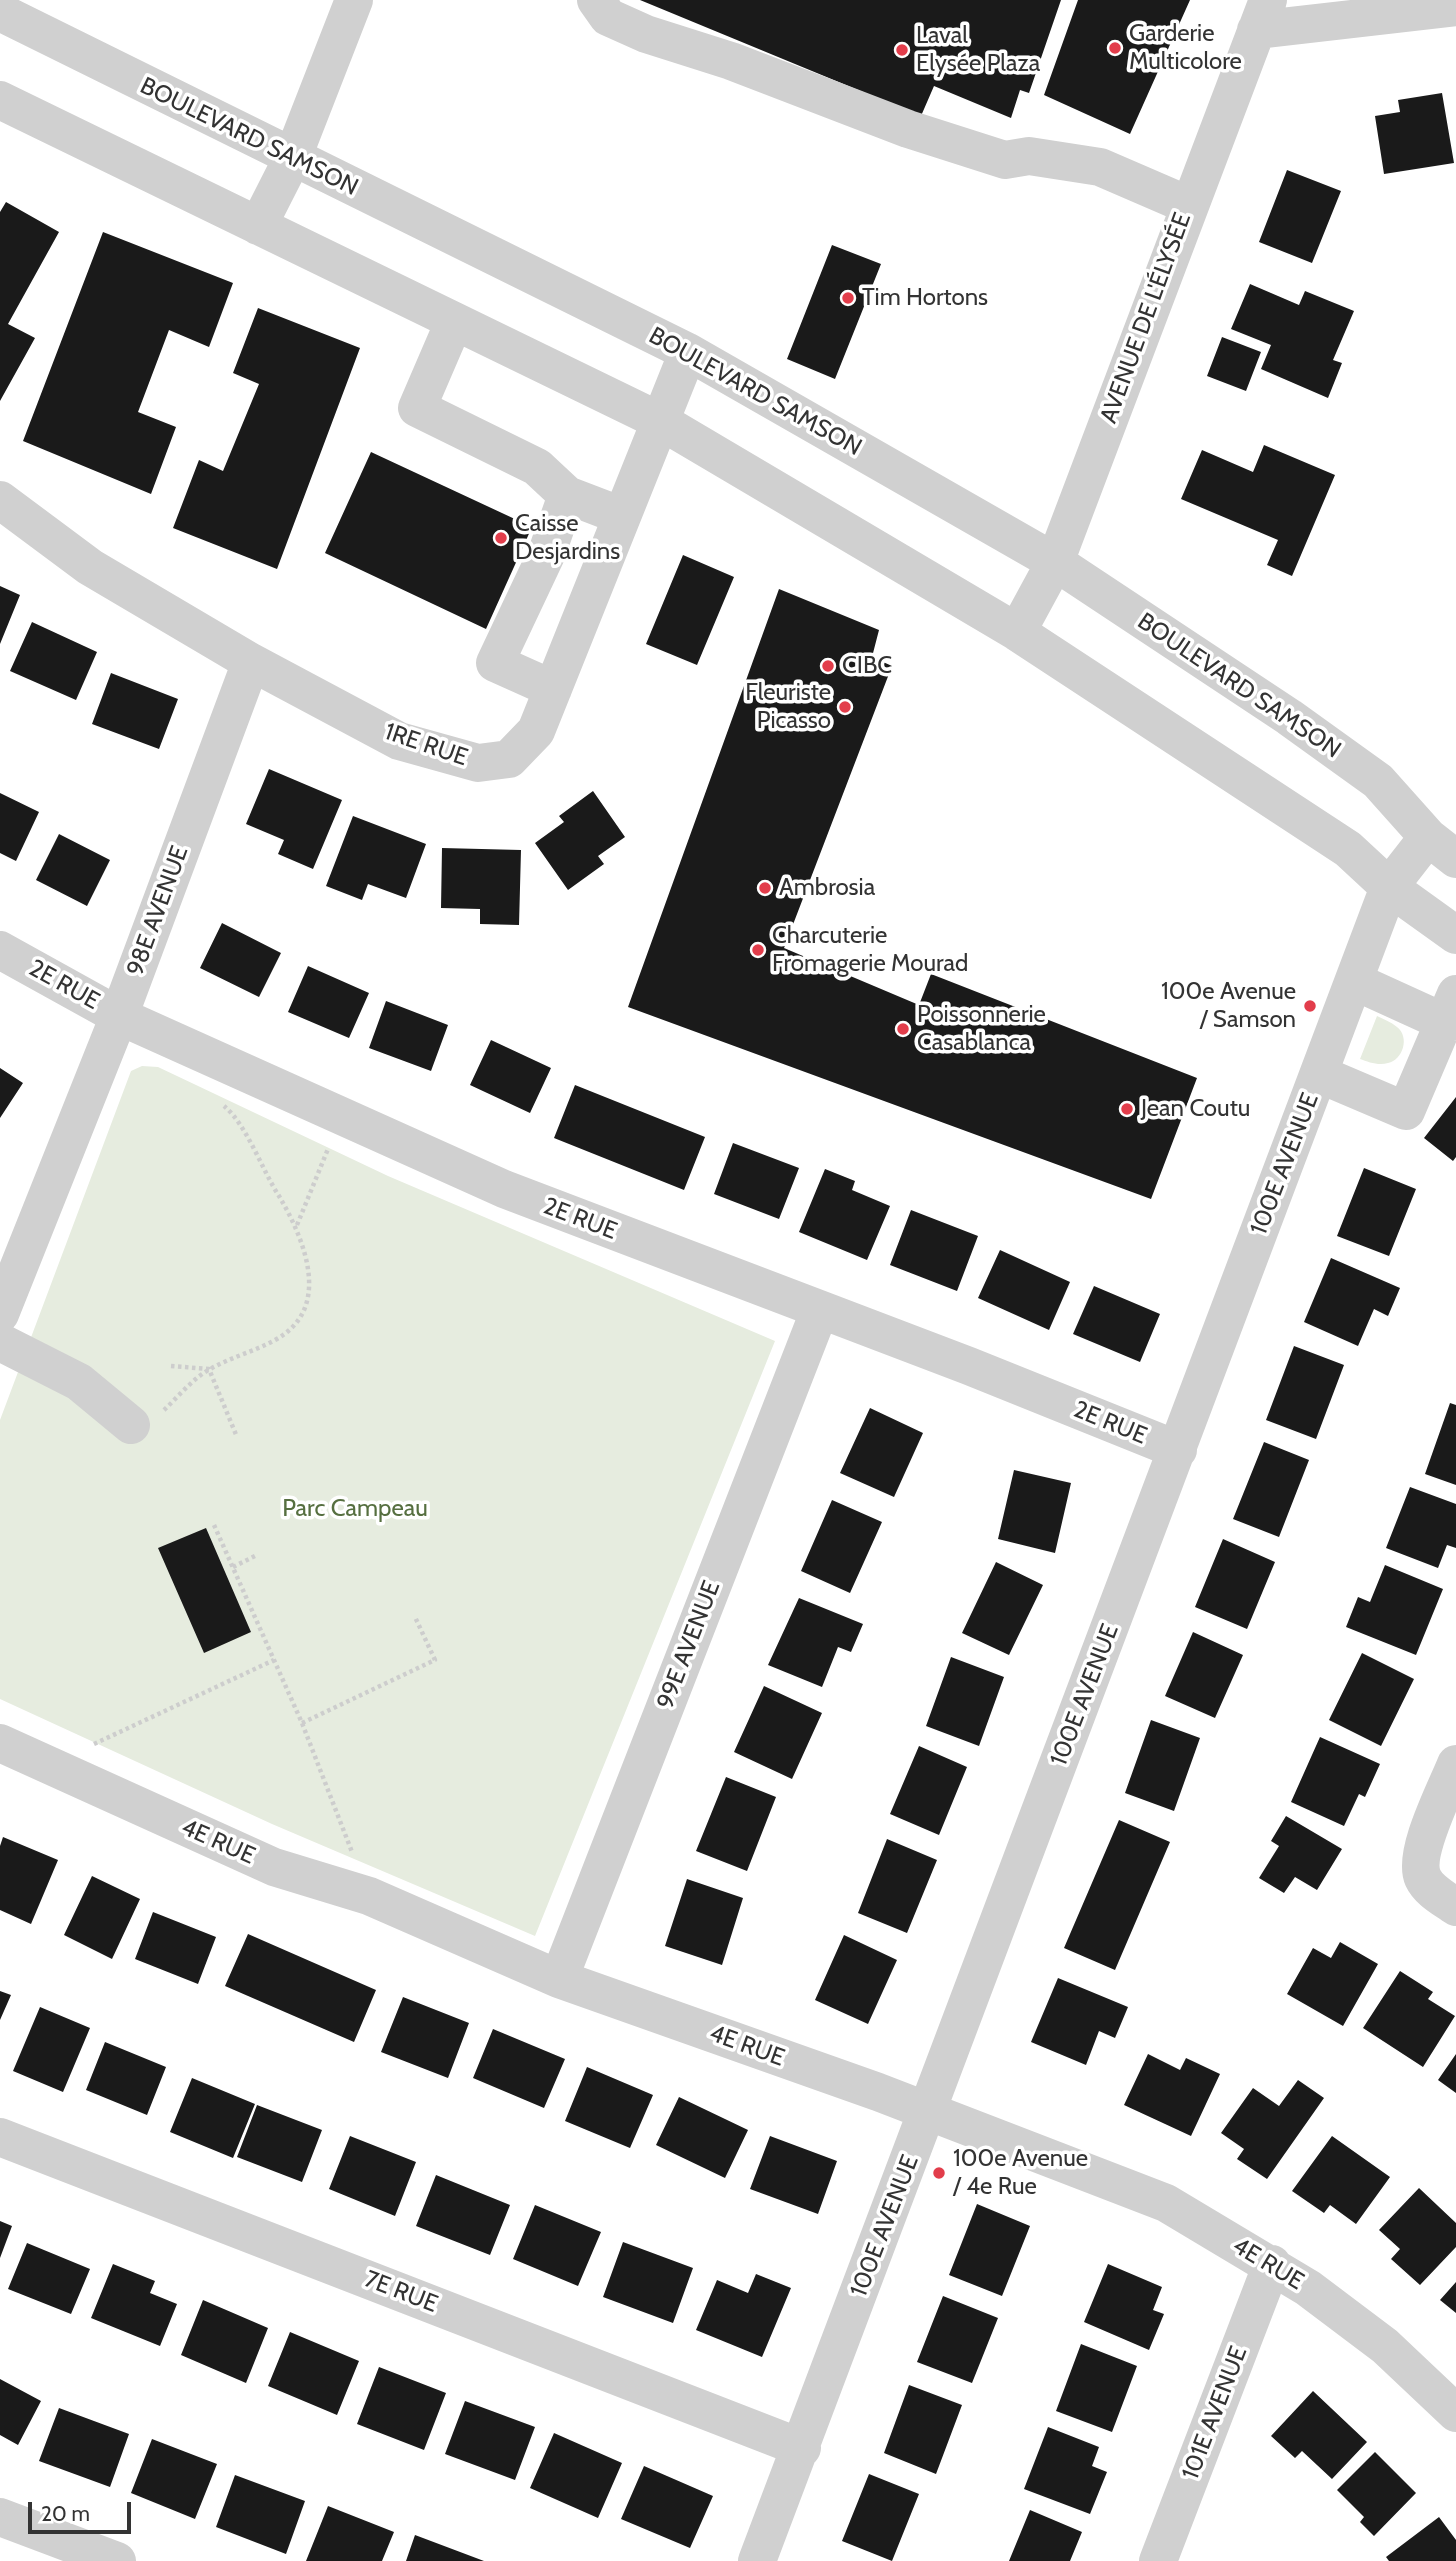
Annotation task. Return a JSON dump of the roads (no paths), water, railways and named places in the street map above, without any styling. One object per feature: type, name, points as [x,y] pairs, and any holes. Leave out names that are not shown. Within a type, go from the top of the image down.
[{"type":"street","points":[[258,226],[292,159],[354,0]]},
{"type":"street","points":[[596,0],[608,17],[646,34],[731,61],[908,130],[1005,160],[1029,156],[1100,167],[1188,205]]},
{"type":"street","points":[[1262,15],[1456,7]]},
{"type":"street","name":"BOULEVARD SAMSON","points":[[0,12],[292,159],[688,352],[1055,562],[1289,717],[1378,781],[1447,846]]},
{"type":"street","name":"AVENUE DE L'ÉLYSÉE","points":[[1017,632],[1055,562],[1262,15]]},
{"type":"street","points":[[0,100],[660,421],[1017,632],[1348,849],[1389,887],[1456,936]]},
{"type":"street","points":[[454,322],[417,408],[537,467],[567,495],[622,516]]},
{"type":"street","name":"1RE RUE","points":[[0,500],[90,567],[251,662],[400,741],[478,763],[509,759],[524,747],[536,731],[688,352]]},
{"type":"street","points":[[553,689],[495,663],[546,555],[567,495]]},
{"type":"street","name":"98E AVENUE","points":[[0,1314],[119,1016],[251,662]]},
{"type":"street","name":"100E AVENUE","points":[[757,2561],[929,2112],[1389,887],[1447,846]]},
{"type":"street","name":"2E RUE","points":[[0,950],[119,1016],[504,1189],[820,1312],[969,1366],[1178,1450]]},
{"type":"street","points":[[1319,1074],[1406,1111],[1452,1012],[1354,981]]},
{"type":"street","name":"99E AVENUE","points":[[559,1979],[820,1312]]},
{"type":"street","points":[[0,1342],[79,1382],[143,1422]]},
{"type":"street","name":"4E RUE","points":[[0,1743],[274,1867],[369,1896],[559,1979],[929,2112],[1166,2203],[1272,2264],[1385,2346],[1456,2413]]},
{"type":"street","points":[[1456,1764],[1430,1829],[1420,1869],[1424,1880],[1433,1891],[1456,1907]]},
{"type":"street","name":"7E RUE","points":[[0,2137],[802,2448]]},
{"type":"street","name":"101E AVENUE","points":[[1158,2561],[1272,2264]]},
{"type":"street","points":[[0,2517],[117,2561]]},
{"type":"place","name":"Garderie Multicolore","points":[[1115,48]]},
{"type":"place","name":"Laval Elysée Plaza","points":[[902,50]]},
{"type":"place","name":"Tim Hortons","points":[[848,298]]},
{"type":"place","name":"Caisse Desjardins","points":[[501,538]]},
{"type":"place","name":"CIBC","points":[[828,666]]},
{"type":"place","name":"Fleuriste Picasso","points":[[845,707]]},
{"type":"place","name":"Ambrosia","points":[[765,888]]},
{"type":"place","name":"Charcuterie Fromagerie Mourad","points":[[758,950]]},
{"type":"place","name":"100e Avenue / Samson","points":[[1310,1006]]},
{"type":"place","name":"Poissonnerie Casablanca","points":[[903,1029]]},
{"type":"place","name":"Jean Coutu","points":[[1127,1109]]},
{"type":"place","name":"100e Avenue / 4e Rue","points":[[939,2173]]},
{"type":"park label","name":"Parc Campeau","points":[[355,1509]]}]
